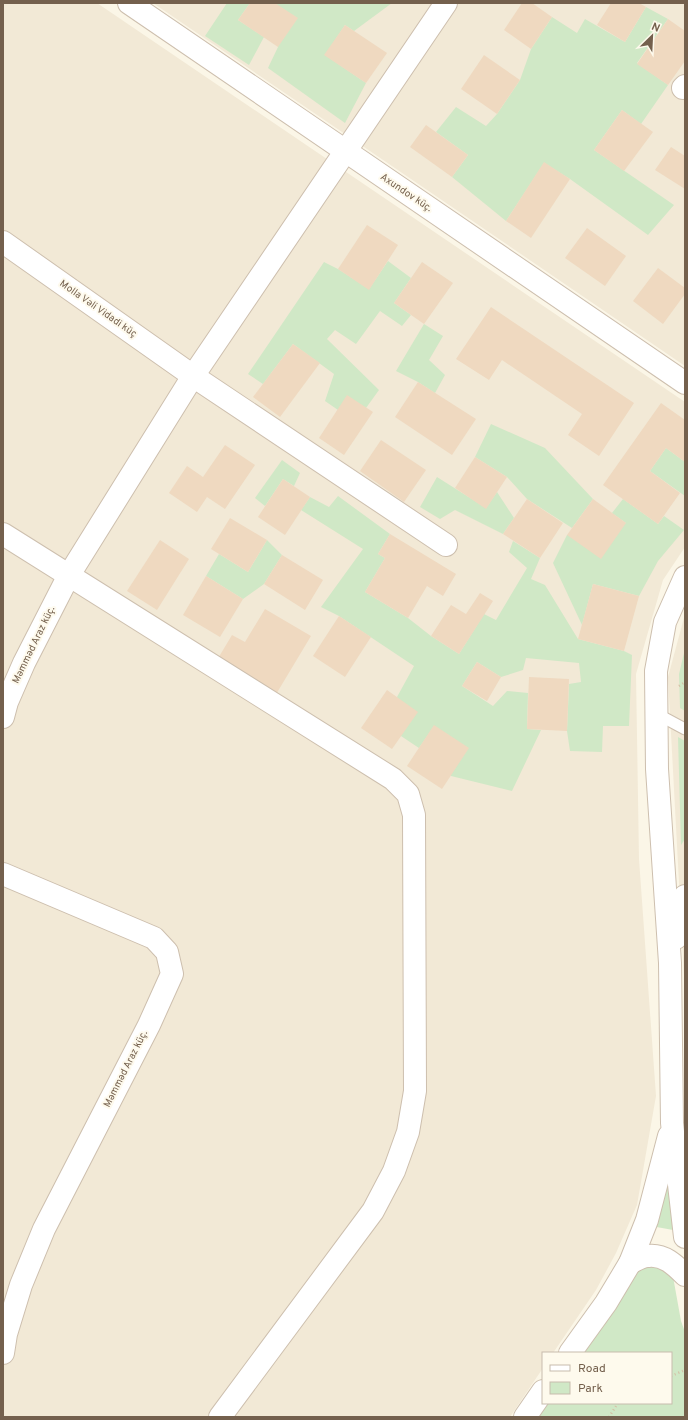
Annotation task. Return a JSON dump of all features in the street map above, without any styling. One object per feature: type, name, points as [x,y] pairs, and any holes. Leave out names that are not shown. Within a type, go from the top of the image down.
[{"type":"street","name":"Axundov küç.","points":[[129,3],[685,383]]},
{"type":"street","name":"Məmməd Araz küç.","points":[[3,717],[7,702],[24,663],[69,575],[193,376],[446,3]]},
{"type":"street","name":"Molla Vəli Vidadi küç","points":[[3,242],[193,376],[446,545]]},
{"type":"street","points":[[3,534],[393,779],[408,794],[414,815],[415,1091],[408,1132],[394,1171],[373,1211],[220,1417]]},
{"type":"street","points":[[685,577],[665,622],[656,671],[657,769],[670,963],[672,1123],[685,1238]]},
{"type":"street","name":"Məmməd Araz küç.","points":[[3,874],[154,938],[167,952],[172,974],[149,1025],[44,1229],[21,1285],[6,1334],[3,1354]]},
{"type":"street","points":[[670,963],[685,896]]},
{"type":"street","points":[[571,1352],[606,1303],[630,1262],[647,1220],[672,1123]]},
{"type":"street","points":[[630,1262],[647,1255],[659,1256],[672,1263],[685,1275]]},
{"type":"street","points":[[525,1417],[542,1392]]},
{"type":"lane","points":[[657,714],[685,729]]},
{"type":"path","points":[[679,686],[685,682]]},
{"type":"path","points":[[672,1376],[685,1370]]},
{"type":"path","points":[[609,1417],[617,1404]]},
{"type":"shaded area","points":[[3,3],[97,3],[685,402],[685,547],[663,580],[636,674],[639,859],[656,1096],[637,1205],[616,1253],[596,1290],[554,1352],[542,1352],[542,1369],[510,1417],[3,1417]]},
{"type":"shaded area","points":[[153,3],[685,3],[685,366]]},
{"type":"shaded area","points":[[685,614],[685,995],[668,677]]},
{"type":"green space","points":[[227,3],[250,3],[238,20],[264,37],[249,65],[205,36]]},
{"type":"green space","points":[[275,3],[392,3],[354,31],[345,25],[325,55],[366,83],[345,123],[268,68],[278,47]]},
{"type":"green space","points":[[646,7],[668,19],[637,63],[668,85],[641,124],[622,110],[594,150],[674,205],[648,235],[570,179],[544,163],[506,221],[452,177],[468,155],[436,132],[456,107],[486,126],[497,114],[520,80],[531,49],[552,17],[577,33],[585,19],[625,42]]},
{"type":"green space","points":[[388,261],[411,278],[394,303],[411,315],[402,326],[380,311],[356,344],[335,330],[327,339],[379,390],[366,408],[338,410],[325,401],[334,374],[293,344],[263,384],[248,374],[324,262],[338,269],[369,289]]},
{"type":"green space","points":[[424,324],[443,336],[429,360],[445,375],[435,393],[418,382],[396,371]]},
{"type":"green space","points":[[491,424],[545,448],[593,499],[572,528],[527,499],[507,477],[475,457]]},
{"type":"green space","points":[[666,448],[685,462],[685,496],[650,471]]},
{"type":"green space","points":[[282,460],[300,473],[294,486],[283,479],[265,506],[255,498]]},
{"type":"green space","points":[[437,477],[486,508],[497,492],[514,518],[503,534],[455,510],[440,519],[420,507]]},
{"type":"green space","points":[[338,496],[390,534],[378,554],[385,558],[365,592],[408,618],[431,636],[459,654],[484,614],[496,620],[527,568],[509,552],[513,541],[540,558],[531,579],[545,585],[578,639],[624,651],[632,655],[629,726],[603,726],[602,752],[570,751],[567,731],[569,684],[581,682],[579,663],[526,658],[523,670],[501,677],[477,662],[462,686],[493,706],[507,691],[528,693],[527,729],[541,730],[512,791],[451,776],[434,726],[419,748],[401,736],[397,697],[414,666],[339,616],[321,607],[363,549],[301,510],[310,497],[329,507]]},
{"type":"green space","points":[[623,499],[658,524],[664,516],[684,530],[658,561],[639,596],[593,584],[582,625],[553,563],[567,535],[626,523],[612,513]]},
{"type":"green space","points":[[267,540],[282,555],[264,584],[243,599],[206,576],[219,554],[248,572]]},
{"type":"green space","points":[[685,649],[685,711],[680,708],[679,674]]},
{"type":"green space","points":[[678,737],[685,741],[685,839],[681,845]]},
{"type":"green space","points":[[670,1154],[673,1230],[651,1226]]},
{"type":"green space","points":[[642,1265],[672,1271],[681,1321],[685,1332],[685,1417],[536,1417],[545,1404],[672,1404],[672,1352],[582,1352]]},
{"type":"building","points":[[250,3],[275,3],[298,18],[278,47],[238,20]]},
{"type":"building","points":[[522,3],[532,3],[552,17],[531,49],[504,30]]},
{"type":"building","points":[[611,3],[639,3],[646,7],[625,42],[597,25]]},
{"type":"building","points":[[668,19],[685,31],[685,61],[668,85],[637,64]]},
{"type":"building","points":[[345,25],[387,53],[366,83],[324,55]]},
{"type":"building","points":[[484,55],[520,80],[497,114],[461,89]]},
{"type":"building","points":[[622,110],[653,132],[624,171],[594,150]]},
{"type":"building","points":[[426,125],[468,155],[452,177],[410,147]]},
{"type":"building","points":[[671,147],[685,156],[685,189],[655,170]]},
{"type":"building","points":[[544,162],[570,179],[531,238],[506,221]]},
{"type":"building","points":[[367,225],[398,245],[369,290],[338,269]]},
{"type":"building","points":[[587,228],[626,256],[605,286],[565,258]]},
{"type":"building","points":[[422,262],[453,283],[424,324],[394,303]]},
{"type":"building","points":[[658,268],[685,288],[685,294],[663,324],[633,301]]},
{"type":"building","points":[[491,307],[634,403],[599,456],[568,435],[582,414],[502,360],[489,380],[456,359]]},
{"type":"building","points":[[293,344],[320,363],[280,417],[253,397]]},
{"type":"building","points":[[418,382],[476,419],[452,455],[395,417]]},
{"type":"building","points":[[347,395],[373,412],[344,455],[319,438]]},
{"type":"building","points":[[661,403],[685,420],[685,462],[666,448],[650,471],[680,493],[658,524],[603,485]]},
{"type":"building","points":[[381,440],[426,470],[404,502],[360,471]]},
{"type":"building","points":[[225,445],[255,465],[225,509],[207,497],[197,512],[169,493],[187,466],[203,477]]},
{"type":"building","points":[[475,457],[507,477],[486,509],[455,488]]},
{"type":"building","points":[[283,479],[310,497],[285,535],[258,517]]},
{"type":"building","points":[[527,499],[563,523],[540,558],[503,534]]},
{"type":"building","points":[[593,499],[626,523],[601,559],[567,535]]},
{"type":"building","points":[[230,518],[267,540],[248,572],[211,549]]},
{"type":"building","points":[[390,534],[456,574],[443,596],[427,586],[408,618],[365,592],[385,558],[378,554]]},
{"type":"building","points":[[160,540],[189,559],[157,610],[127,591]]},
{"type":"building","points":[[282,555],[323,580],[305,610],[264,584]]},
{"type":"building","points":[[206,576],[243,599],[220,637],[183,615]]},
{"type":"building","points":[[593,584],[639,596],[624,651],[578,639]]},
{"type":"building","points":[[480,593],[493,601],[459,654],[431,636],[451,605],[466,614]]},
{"type":"building","points":[[265,609],[311,636],[275,696],[217,660],[232,635],[245,642]]},
{"type":"building","points":[[339,616],[371,637],[345,677],[313,656]]},
{"type":"building","points":[[477,662],[501,677],[487,701],[462,686]]},
{"type":"building","points":[[529,677],[569,679],[567,731],[527,729]]},
{"type":"building","points":[[387,690],[418,712],[392,749],[361,728]]},
{"type":"building","points":[[434,725],[469,748],[442,789],[407,766]]}]
